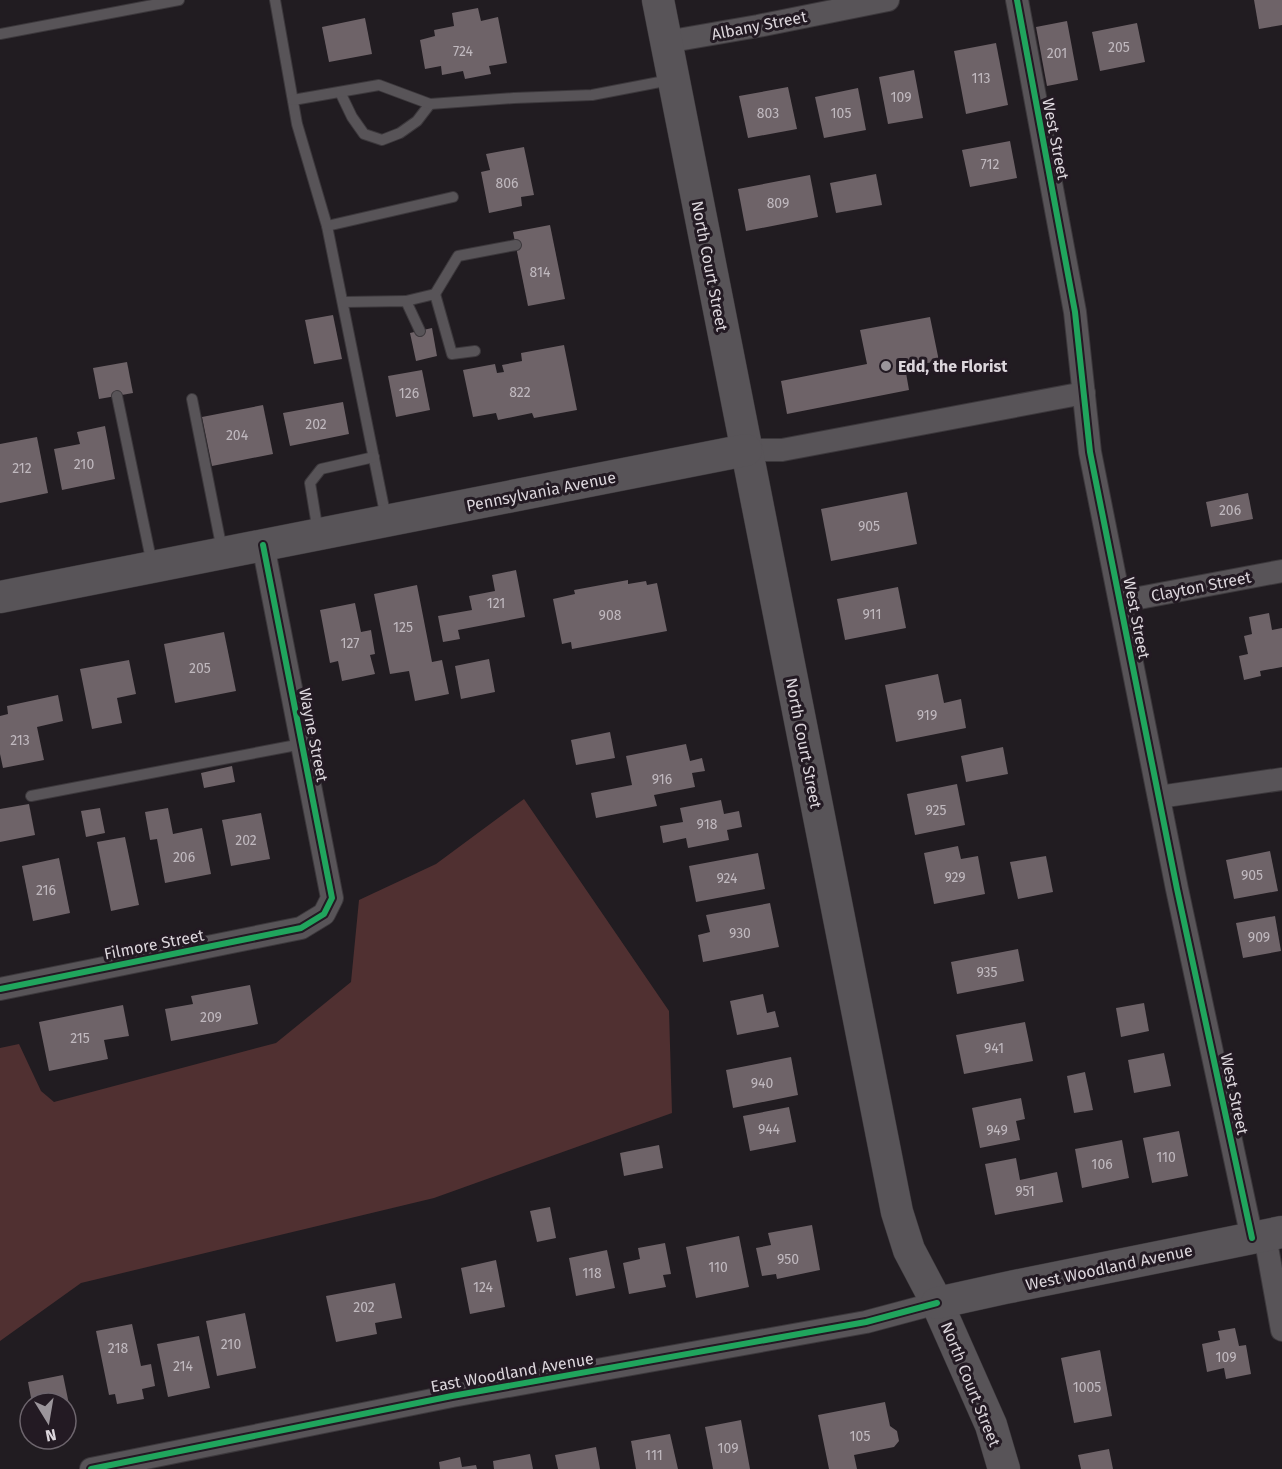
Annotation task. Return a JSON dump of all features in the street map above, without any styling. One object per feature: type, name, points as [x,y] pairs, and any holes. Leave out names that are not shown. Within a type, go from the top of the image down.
[{"type":"main road","name":"North Court Street","points":[[658,0],[897,1212],[909,1250],[937,1304],[991,1425],[1004,1469]]},
{"type":"main road","name":"Pennsylvania Avenue","points":[[0,597],[746,450]]},
{"type":"main road","name":"West Woodland Avenue","points":[[937,1304],[1266,1235]]},
{"type":"street","name":"Albany Street","points":[[666,42],[888,0]]},
{"type":"street","name":"West Street","points":[[1017,0],[1075,312],[1090,452],[1119,600],[1177,889],[1266,1235],[1282,1330]]},
{"type":"street","name":"Pennsylvania Avenue","points":[[746,450],[782,450],[1084,393]]},
{"type":"street","name":"Wayne Street","points":[[263,545],[332,898],[324,914],[312,922]]},
{"type":"street","name":"Clayton Street","points":[[1119,600],[1282,571]]},
{"type":"street","points":[[1159,797],[1282,779]]},
{"type":"street","name":"Filmore Street","points":[[0,989],[301,928],[312,922]]},
{"type":"street","name":"East Woodland Avenue","points":[[91,1469],[452,1396],[866,1322],[937,1304]]},
{"type":"lane","points":[[0,34],[179,0]]},
{"type":"lane","points":[[275,0],[297,124],[327,226],[387,521]]},
{"type":"lane","points":[[293,100],[379,85],[430,104],[592,95],[673,79]]},
{"type":"lane","points":[[340,92],[352,117],[364,134],[382,140],[400,134],[417,121],[430,104]]},
{"type":"lane","points":[[327,226],[453,197]]},
{"type":"lane","points":[[344,302],[406,301],[435,294],[458,256],[516,245]]},
{"type":"lane","points":[[435,294],[452,354],[475,351]]},
{"type":"lane","points":[[406,301],[420,331]]},
{"type":"lane","points":[[117,396],[152,567]]},
{"type":"lane","points":[[192,399],[223,553]]},
{"type":"lane","points":[[319,534],[310,483],[321,469],[374,457]]},
{"type":"lane","points":[[31,796],[302,744]]},
{"type":"shaded area","points":[[524,799],[669,1011],[672,1113],[434,1198],[81,1283],[0,1341],[0,1048],[19,1044],[41,1091],[54,1102],[276,1043],[351,982],[359,900],[436,864]]},
{"type":"building","points":[[1254,0],[1282,0],[1282,25],[1259,29]]},
{"type":"building","points":[[478,8],[481,21],[498,17],[507,63],[489,66],[491,74],[465,79],[463,71],[442,75],[441,66],[425,69],[420,40],[435,36],[434,30],[454,26],[452,13]]},
{"type":"building","points":[[365,18],[372,54],[329,62],[322,27]]},
{"type":"building","points":[[1067,21],[1078,80],[1047,86],[1036,27]]},
{"type":"building","points":[[1137,23],[1145,62],[1100,71],[1092,32]]},
{"type":"building","points":[[996,43],[1008,105],[966,114],[954,51]]},
{"type":"building","points":[[914,70],[923,118],[888,124],[879,77]]},
{"type":"building","points":[[788,87],[797,129],[748,138],[739,96]]},
{"type":"building","points":[[858,88],[866,130],[824,138],[815,97]]},
{"type":"building","points":[[1010,141],[1017,178],[970,187],[962,150]]},
{"type":"building","points":[[524,147],[534,195],[521,197],[522,206],[489,213],[481,172],[490,170],[486,154]]},
{"type":"building","points":[[876,174],[882,205],[836,213],[830,183]]},
{"type":"building","points":[[810,175],[818,217],[746,231],[738,189]]},
{"type":"building","points":[[550,225],[565,299],[528,306],[513,232]]},
{"type":"building","points":[[333,315],[342,359],[314,364],[305,320]]},
{"type":"building","name":"Edd, the Florist","points":[[930,317],[939,361],[905,367],[909,390],[787,414],[781,381],[867,364],[860,330]]},
{"type":"building","points":[[432,328],[437,356],[416,361],[410,333]]},
{"type":"building","points":[[564,345],[577,410],[534,418],[532,413],[498,420],[496,413],[473,417],[463,370],[495,364],[497,373],[504,372],[502,365],[522,361],[521,353]]},
{"type":"building","points":[[127,362],[133,393],[99,399],[93,368]]},
{"type":"building","points":[[422,370],[430,410],[396,417],[388,376]]},
{"type":"building","points":[[343,402],[349,434],[290,446],[283,413]]},
{"type":"building","points":[[263,405],[273,454],[212,466],[202,417]]},
{"type":"building","points":[[105,426],[115,479],[62,490],[54,449],[80,444],[77,432]]},
{"type":"building","points":[[37,437],[48,493],[0,503],[0,444]]},
{"type":"building","points":[[907,492],[917,544],[831,561],[821,509]]},
{"type":"building","points":[[1248,493],[1253,519],[1211,527],[1206,502]]},
{"type":"building","points":[[516,570],[525,617],[458,630],[460,639],[443,642],[438,616],[472,610],[469,596],[495,591],[492,575]]},
{"type":"building","points":[[628,580],[628,584],[646,581],[647,585],[657,583],[667,631],[572,649],[571,642],[562,644],[553,599],[575,594],[574,590]]},
{"type":"building","points":[[417,585],[432,662],[442,660],[449,694],[415,701],[409,671],[390,674],[374,594]]},
{"type":"building","points":[[898,587],[906,628],[845,640],[837,599]]},
{"type":"building","points":[[355,603],[361,632],[371,630],[375,654],[370,655],[375,674],[342,681],[338,661],[330,663],[320,610]]},
{"type":"building","points":[[1269,613],[1272,630],[1282,628],[1282,667],[1260,671],[1261,676],[1244,680],[1239,656],[1248,654],[1244,636],[1252,634],[1249,617]]},
{"type":"building","points":[[224,632],[236,691],[175,703],[164,644]]},
{"type":"building","points":[[489,659],[495,692],[461,699],[455,666]]},
{"type":"building","points":[[129,660],[136,694],[117,698],[122,723],[92,729],[80,669]]},
{"type":"building","points":[[938,674],[944,703],[961,699],[966,728],[896,742],[885,685]]},
{"type":"building","points":[[58,695],[63,721],[37,727],[44,760],[3,768],[0,754],[0,716],[8,714],[7,706]]},
{"type":"building","points":[[610,732],[615,758],[576,765],[571,740]]},
{"type":"building","points":[[686,744],[690,761],[702,758],[705,771],[692,773],[695,787],[654,795],[657,806],[596,818],[591,793],[632,785],[626,756]]},
{"type":"building","points":[[1003,747],[1008,774],[966,782],[961,756]]},
{"type":"building","points":[[232,766],[235,782],[204,788],[201,773]]},
{"type":"building","points":[[957,784],[965,825],[915,835],[907,794]]},
{"type":"building","points":[[721,800],[724,814],[739,811],[742,827],[727,830],[729,840],[688,848],[686,838],[663,843],[660,826],[683,822],[680,808]]},
{"type":"building","points":[[29,804],[35,835],[0,842],[0,809]]},
{"type":"building","points":[[100,808],[105,833],[86,837],[81,811]]},
{"type":"building","points":[[168,808],[173,834],[202,828],[211,874],[165,883],[157,839],[150,840],[145,812]]},
{"type":"building","points":[[261,813],[270,859],[231,866],[222,820]]},
{"type":"building","points":[[125,837],[139,905],[111,911],[97,842]]},
{"type":"building","points":[[958,846],[961,859],[978,856],[985,894],[934,904],[924,853]]},
{"type":"building","points":[[1270,851],[1278,891],[1234,899],[1226,860]]},
{"type":"building","points":[[758,853],[765,889],[696,902],[689,866]]},
{"type":"building","points":[[1046,856],[1053,892],[1018,899],[1010,862]]},
{"type":"building","points":[[59,858],[70,913],[33,921],[22,866]]},
{"type":"building","points":[[770,903],[779,947],[703,962],[698,935],[710,932],[706,915]]},
{"type":"building","points":[[1275,916],[1281,951],[1243,958],[1236,923]]},
{"type":"building","points":[[1018,949],[1024,981],[957,994],[951,962]]},
{"type":"building","points":[[250,985],[258,1024],[171,1041],[165,1009],[193,1004],[191,996]]},
{"type":"building","points":[[763,994],[767,1013],[775,1011],[779,1027],[737,1035],[730,1001]]},
{"type":"building","points":[[1144,1003],[1149,1031],[1121,1037],[1116,1008]]},
{"type":"building","points":[[123,1005],[129,1036],[104,1040],[108,1059],[49,1071],[39,1022]]},
{"type":"building","points":[[1025,1022],[1033,1061],[964,1074],[956,1035]]},
{"type":"building","points":[[1164,1053],[1171,1086],[1134,1093],[1128,1060]]},
{"type":"building","points":[[791,1057],[798,1095],[733,1108],[726,1070]]},
{"type":"building","points":[[1085,1072],[1093,1110],[1074,1113],[1067,1076]]},
{"type":"building","points":[[1021,1098],[1025,1119],[1016,1121],[1020,1140],[980,1148],[972,1108]]},
{"type":"building","points":[[789,1107],[796,1142],[750,1151],[743,1116]]},
{"type":"building","points":[[1179,1131],[1188,1176],[1152,1183],[1143,1138]]},
{"type":"building","points":[[1122,1140],[1129,1178],[1082,1188],[1075,1149]]},
{"type":"building","points":[[659,1145],[663,1168],[624,1176],[620,1153]]},
{"type":"building","points":[[1016,1158],[1020,1180],[1057,1172],[1063,1202],[995,1215],[985,1164]]},
{"type":"building","points":[[550,1207],[556,1238],[537,1242],[530,1211]]},
{"type":"building","points":[[812,1225],[820,1270],[777,1279],[776,1274],[762,1276],[756,1248],[771,1245],[768,1233]]},
{"type":"building","points":[[739,1236],[749,1287],[696,1298],[686,1247]]},
{"type":"building","points":[[665,1243],[671,1274],[663,1275],[666,1287],[629,1294],[623,1263],[640,1259],[638,1248]]},
{"type":"building","points":[[607,1250],[615,1288],[576,1296],[569,1258]]},
{"type":"building","points":[[496,1260],[505,1307],[470,1314],[461,1268]]},
{"type":"building","points":[[395,1283],[402,1318],[375,1323],[377,1334],[336,1342],[326,1296]]},
{"type":"building","points":[[245,1313],[256,1368],[217,1376],[206,1321]]},
{"type":"building","points":[[132,1324],[141,1366],[151,1364],[155,1386],[142,1389],[144,1399],[117,1404],[115,1394],[109,1395],[96,1331]]},
{"type":"building","points":[[1235,1328],[1239,1346],[1246,1345],[1251,1374],[1226,1379],[1224,1368],[1207,1372],[1202,1344],[1220,1340],[1218,1331]]},
{"type":"building","points":[[199,1336],[210,1388],[168,1397],[157,1344]]},
{"type":"building","points":[[1100,1350],[1112,1416],[1074,1423],[1061,1358]]},
{"type":"building","points":[[63,1375],[66,1391],[30,1391],[28,1382]]},
{"type":"building","points":[[885,1402],[890,1426],[897,1431],[899,1441],[894,1447],[854,1455],[857,1469],[829,1469],[818,1415]]},
{"type":"building","points":[[741,1420],[750,1469],[713,1469],[705,1427]]},
{"type":"building","points":[[670,1434],[678,1469],[636,1469],[631,1441]]},
{"type":"building","points":[[596,1447],[600,1469],[558,1469],[555,1455]]},
{"type":"building","points":[[1109,1449],[1113,1469],[1081,1469],[1078,1455]]},
{"type":"building","points":[[530,1454],[533,1469],[494,1469],[493,1461]]},
{"type":"building","points":[[460,1457],[462,1467],[476,1465],[477,1469],[440,1469],[439,1462]]},
{"type":"cycle path","points":[[1017,0],[1075,312],[1090,452],[1177,889],[1252,1238]]},
{"type":"cycle path","points":[[0,989],[301,928],[324,914],[332,898],[263,545]]},
{"type":"cycle path","points":[[91,1469],[452,1396],[866,1322],[937,1303]]},
{"type":"place","name":"Edd, the Florist","points":[[886,366]]}]
